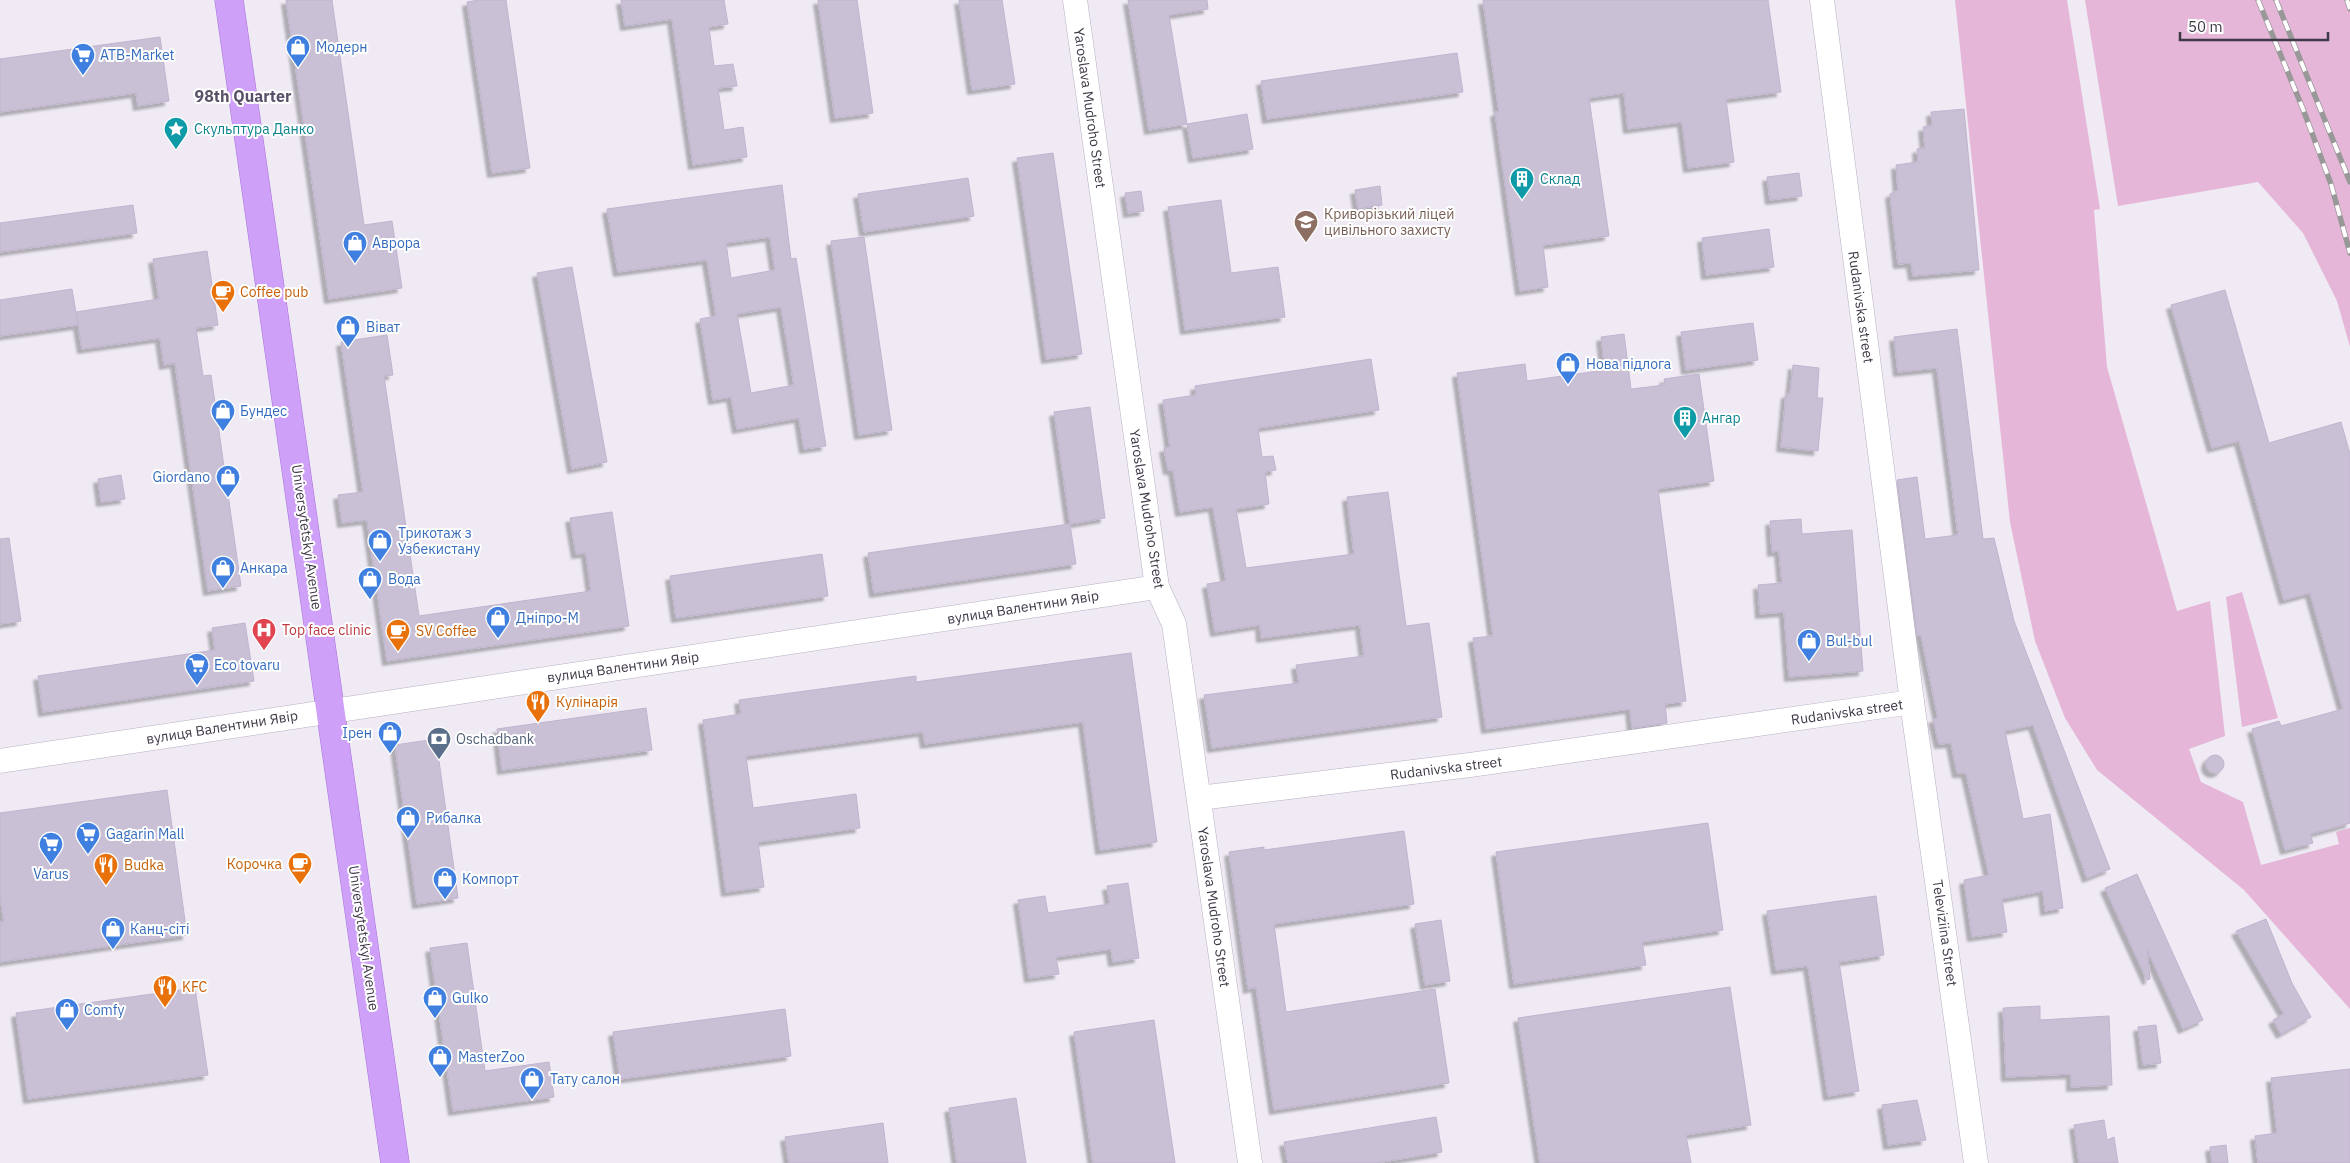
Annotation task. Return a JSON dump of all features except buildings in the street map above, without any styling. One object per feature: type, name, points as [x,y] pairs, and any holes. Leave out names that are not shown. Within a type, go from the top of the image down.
[{"type":"main road","name":"Universytetskyi Avenue","points":[[229,0],[396,1163]]},
{"type":"street","name":"Yaroslava Mudroho Street","points":[[1076,0],[1157,587],[1174,624],[1250,1163]]},
{"type":"street","name":"Rudanivska street","points":[[1198,798],[1470,765],[1912,702],[1822,0]]},
{"type":"street","name":"вулиця Валентини Явір","points":[[0,761],[1157,587]]},
{"type":"street","name":"Televiziina Street","points":[[1912,702],[1976,1163]]},
{"type":"shaded area","points":[[1955,0],[2067,0],[2100,209],[2094,210],[2107,367],[2177,611],[2210,601],[2225,736],[2189,749],[2201,782],[2243,802],[2261,865],[2339,844],[2336,832],[2350,828],[2350,1009],[2244,890],[2097,770],[2065,718],[2035,641],[2010,522]]},
{"type":"shaded area","points":[[2085,0],[2350,0],[2350,347],[2337,301],[2303,233],[2258,182],[2118,206]]},
{"type":"shaded area","points":[[2242,592],[2278,718],[2242,727],[2226,597]]},
{"type":"railway","points":[[2258,0],[2303,109],[2331,184],[2350,253]]},
{"type":"railway","points":[[2276,0],[2350,182]]},
{"type":"railway","points":[[2347,0],[2350,9]]},
{"type":"place","name":"Модерн","points":[[298,68]]},
{"type":"place","name":"ATB-Market","points":[[83,76]]},
{"type":"place","name":"Скульптура Данко","points":[[176,150]]},
{"type":"place","name":"Склад","points":[[1522,200]]},
{"type":"place","name":"Криворізький ліцей цивільного захисту","points":[[1306,243]]},
{"type":"place","name":"Аврора","points":[[355,264]]},
{"type":"place","name":"Coffee pub","points":[[223,313]]},
{"type":"place","name":"Віват","points":[[348,348]]},
{"type":"place","name":"Нова підлога","points":[[1568,385]]},
{"type":"place","name":"Бундес","points":[[223,432]]},
{"type":"place","name":"Ангар","points":[[1685,439]]},
{"type":"place","name":"Giordano","points":[[228,498]]},
{"type":"place","name":"Трикотаж з Узбекистану","points":[[380,562]]},
{"type":"place","name":"Анкара","points":[[223,589]]},
{"type":"place","name":"Вода","points":[[370,600]]},
{"type":"place","name":"Дніпро-М","points":[[498,639]]},
{"type":"place","name":"Top face clinic","points":[[264,651]]},
{"type":"place","name":"SV Coffee","points":[[398,652]]},
{"type":"place","name":"Bul-bul","points":[[1809,662]]},
{"type":"place","name":"Eco tovaru","points":[[197,686]]},
{"type":"place","name":"Кулінарія","points":[[538,723]]},
{"type":"place","name":"Ірен","points":[[390,754]]},
{"type":"place","name":"Oschadbank","points":[[439,760]]},
{"type":"place","name":"Рибалка","points":[[408,839]]},
{"type":"place","name":"Gagarin Mall","points":[[88,855]]},
{"type":"place","name":"Varus","points":[[51,865]]},
{"type":"place","name":"Корочка","points":[[300,885]]},
{"type":"place","name":"Budka","points":[[106,886]]},
{"type":"place","name":"Компорт","points":[[445,900]]},
{"type":"place","name":"Канц-сіті","points":[[113,950]]},
{"type":"place","name":"KFC","points":[[165,1008]]},
{"type":"place","name":"Gulko","points":[[435,1019]]},
{"type":"place","name":"Comfy","points":[[67,1031]]},
{"type":"place","name":"MasterZoo","points":[[440,1078]]},
{"type":"place","name":"Тату салон","points":[[532,1100]]},
{"type":"district","name":"98th Quarter","points":[[243,96]]}]
